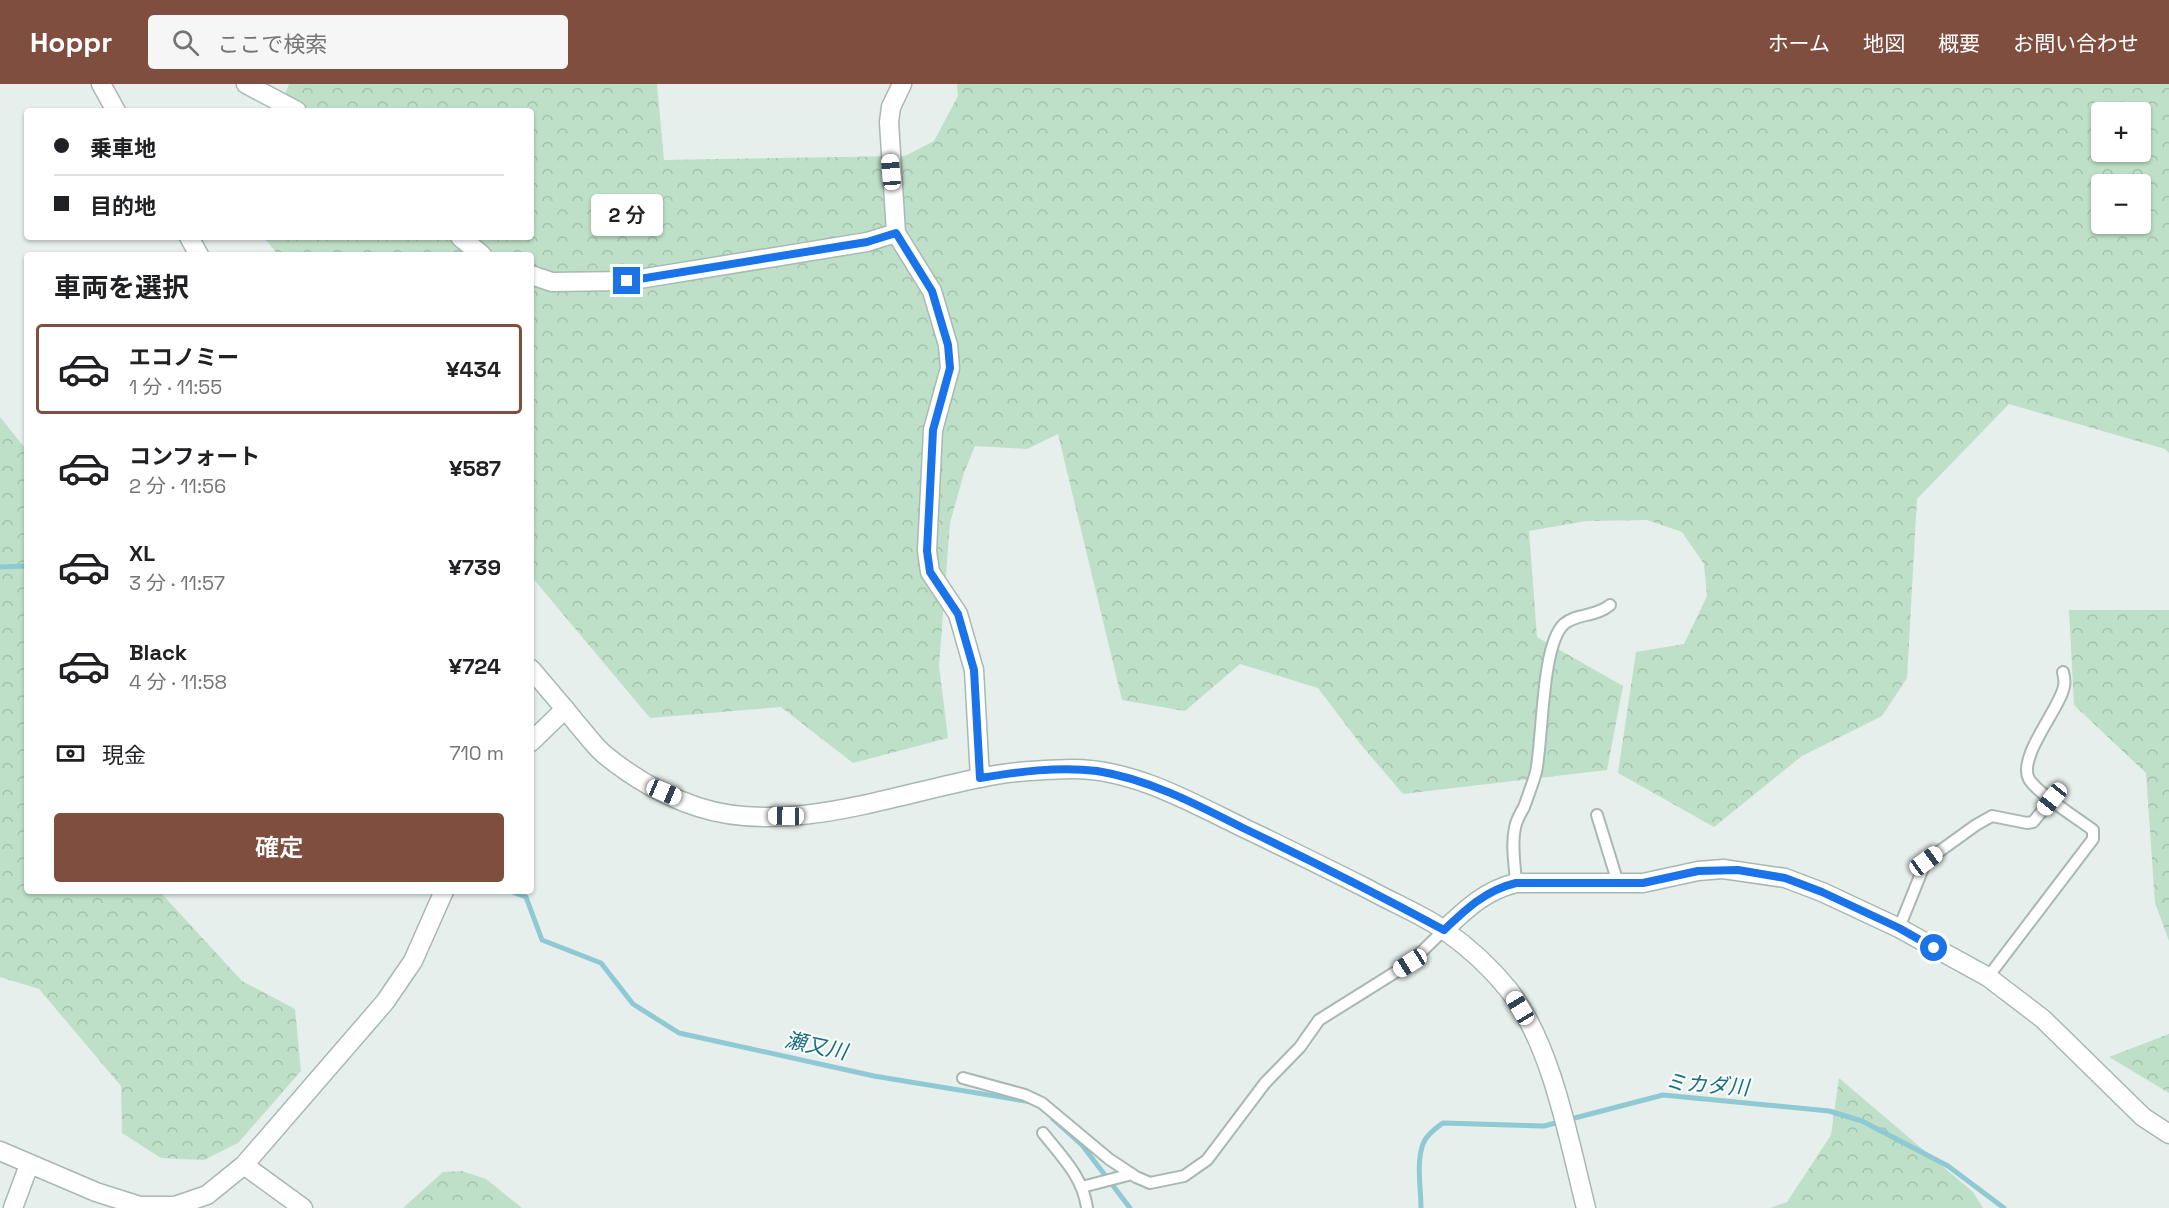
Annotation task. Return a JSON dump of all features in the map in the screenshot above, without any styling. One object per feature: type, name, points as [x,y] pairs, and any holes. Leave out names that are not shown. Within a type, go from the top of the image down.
[{"type":"street","points":[[101,84],[114,108]]},
{"type":"street","points":[[246,84],[291,108]]},
{"type":"street","points":[[902,84],[891,107],[889,122],[896,233],[932,291],[948,345],[950,368],[933,430],[927,551],[930,572],[958,614],[974,670],[980,778]]},
{"type":"street","points":[[534,276],[552,282],[627,281],[867,242],[896,233]]},
{"type":"street","points":[[464,240],[478,252]]},
{"type":"street","points":[[534,673],[602,753],[646,785],[698,807],[745,816],[786,816],[843,808],[980,778],[1028,771],[1077,769],[1099,771],[1136,780],[1182,799],[1335,872],[1444,930],[1482,962],[1509,991],[1530,1026],[1545,1060],[1558,1098],[1586,1208]]},
{"type":"street","points":[[534,739],[565,709]]},
{"type":"street","points":[[1444,930],[1474,902],[1501,886],[1516,883],[1643,883],[1698,871],[1738,870],[1785,878],[1822,892],[1899,928],[1988,977],[2043,1019],[2144,1117],[2169,1134]]},
{"type":"street","points":[[0,1151],[96,1192],[141,1206],[174,1207],[207,1195],[244,1165],[385,1002],[413,961],[443,894]]},
{"type":"street","points":[[13,1208],[29,1165]]},
{"type":"street","points":[[244,1165],[303,1208]]},
{"type":"lane","points":[[1516,883],[1513,839],[1515,825],[1536,771],[1542,705],[1554,644],[1564,625],[1573,619],[1602,612],[1610,605]]},
{"type":"lane","points":[[1988,977],[2093,839],[2093,831],[2029,779],[2027,767],[2040,730],[2064,686],[2063,672]]},
{"type":"lane","points":[[1899,928],[1926,861],[1992,816],[2027,823],[2033,822],[2052,799]]},
{"type":"lane","points":[[1597,815],[1618,883]]},
{"type":"lane","points":[[963,1078],[1024,1095],[1042,1103],[1109,1159],[1150,1183],[1184,1176],[1207,1160],[1265,1083],[1300,1047],[1319,1020],[1410,963],[1444,930]]},
{"type":"lane","points":[[1043,1133],[1077,1175],[1087,1208]]},
{"type":"lane","points":[[1082,1187],[1132,1174]]},
{"type":"green space","points":[[289,84],[657,84],[664,160],[905,156],[934,141],[958,96],[957,84],[2169,84],[2169,453],[2165,449],[2009,404],[1917,499],[1907,678],[1882,716],[1802,756],[1714,827],[1618,773],[1636,652],[1684,644],[1707,596],[1704,564],[1682,532],[1647,520],[1586,521],[1529,531],[1537,637],[1623,686],[1607,770],[1403,794],[1362,746],[1318,688],[1240,664],[1185,711],[1122,700],[1058,434],[1027,449],[975,446],[964,473],[950,523],[939,666],[948,738],[853,763],[781,707],[650,718],[534,580],[534,252],[276,252],[266,240],[534,240],[534,108],[279,108]]},
{"type":"green space","points":[[0,417],[24,447],[24,894],[162,894],[242,981],[295,1009],[301,1071],[238,1143],[204,1160],[161,1158],[122,1133],[121,1086],[39,989],[0,977]]},
{"type":"green space","points":[[2069,610],[2169,610],[2169,941],[2155,903],[2146,773],[2074,705]]},
{"type":"green space","points":[[2169,1034],[2169,1093],[2109,1057]]},
{"type":"green space","points":[[1839,1078],[1973,1192],[1983,1208],[1770,1208],[1787,1202],[1831,1135]]},
{"type":"green space","points":[[462,1171],[486,1179],[522,1208],[403,1208],[443,1172]]},
{"type":"waterway","name":"瀬又川","points":[[0,567],[24,566]]},
{"type":"waterway","name":"瀬又川","points":[[518,894],[526,897],[542,940],[601,963],[633,1004],[679,1033],[874,1076],[1032,1102]]},
{"type":"waterway","name":"ミカダ川","points":[[1421,1208],[1419,1167],[1421,1151],[1426,1138],[1443,1123],[1544,1126],[1663,1095],[1829,1111],[1862,1121],[1948,1166],[2004,1208]]},
{"type":"waterway","name":"瀬又川","points":[[1053,1119],[1082,1145],[1130,1208]]},
{"type":"route","points":[[627,281],[867,242],[896,233],[932,291],[948,345],[950,368],[933,430],[927,551],[930,572],[958,614],[974,670],[980,778],[1028,771],[1077,769],[1099,771],[1136,780],[1212,812],[1335,872],[1444,930],[1474,902],[1501,886],[1516,883],[1643,883],[1698,871],[1724,869],[1785,878],[1822,892],[1899,928],[1934,948]]}]
